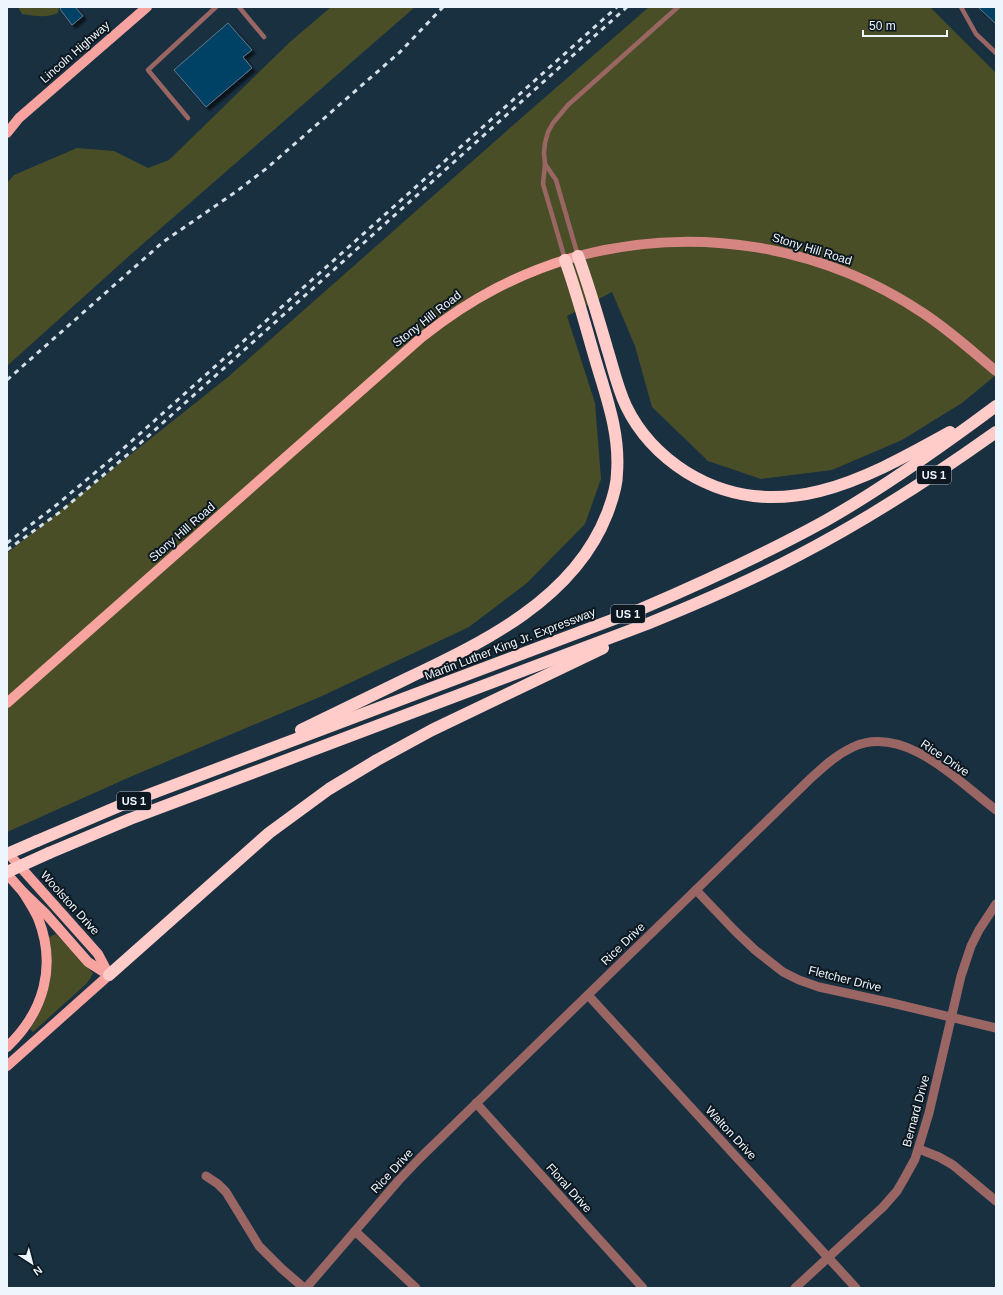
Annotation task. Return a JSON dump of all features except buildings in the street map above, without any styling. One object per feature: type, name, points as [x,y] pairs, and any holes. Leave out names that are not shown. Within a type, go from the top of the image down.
[{"type":"highway","points":[[578,256],[589,285],[619,390],[634,421],[652,443],[675,465],[724,490],[756,496],[774,497],[808,494],[842,485],[898,461],[996,406]]},
{"type":"highway","points":[[231,764],[454,656],[490,637],[524,613],[555,588],[568,576],[589,550],[605,520],[615,490],[618,474],[617,444],[612,415],[565,260]]},
{"type":"highway","name":"Martin Luther King Jr. Expressway","points":[[7,853],[124,804],[641,609],[717,576],[796,536],[860,499],[930,454],[996,406]]},
{"type":"highway","name":"US 1","points":[[7,873],[49,853],[130,819],[686,608],[761,574],[835,536],[907,493],[996,432]]},
{"type":"highway","points":[[109,975],[255,845],[288,818],[329,789],[377,760],[432,730],[686,608]]},
{"type":"main road","name":"Lincoln Highway","points":[[7,133],[19,118],[148,7]]},
{"type":"main road","name":"Lincoln Highway","points":[[7,124],[19,118]]},
{"type":"main road","name":"Stony Hill Road","points":[[7,703],[422,336],[458,310],[494,288],[531,272],[578,256]]},
{"type":"main road","name":"Woolston Drive","points":[[7,853],[98,954],[109,975]]},
{"type":"main road","points":[[7,873],[88,962],[109,975],[7,1066]]},
{"type":"main road","points":[[7,1046],[30,1020],[40,1001],[46,980],[47,956],[42,930],[38,917],[23,892]]},
{"type":"street","name":"Stony Hill Road","points":[[578,256],[602,250],[640,244],[693,241],[742,245],[792,254],[839,270],[883,289],[929,317],[996,371]]},
{"type":"street","name":"Rice Drive","points":[[305,1288],[399,1180],[588,994],[829,762],[854,746],[864,743],[887,741],[902,745],[918,752],[950,773],[996,810]]},
{"type":"street","name":"Fletcher Drive","points":[[696,890],[755,950],[783,972],[799,980],[819,987],[996,1028]]},
{"type":"street","name":"Bernard Drive","points":[[795,1288],[883,1207],[897,1191],[904,1179],[918,1149],[929,1113],[961,976],[971,946],[984,920],[996,904]]},
{"type":"street","name":"Walton Drive","points":[[588,994],[856,1288]]},
{"type":"street","name":"Floral Drive","points":[[476,1103],[644,1288]]},
{"type":"street","points":[[918,1149],[939,1156],[953,1165],[996,1201]]},
{"type":"street","points":[[206,1176],[218,1184],[226,1192],[258,1246],[305,1288]]},
{"type":"street","points":[[355,1231],[416,1288]]},
{"type":"lane","points":[[188,118],[148,70],[216,7]]},
{"type":"lane","points":[[239,7],[264,36]]},
{"type":"lane","points":[[565,260],[543,184],[545,164],[544,153],[548,132],[560,114],[580,93],[678,7]]},
{"type":"lane","points":[[961,7],[976,34],[996,53]]},
{"type":"lane","points":[[545,164],[556,180],[578,256]]},
{"type":"green space","points":[[18,7],[59,7],[58,13],[49,16],[40,16],[22,14]]},
{"type":"green space","points":[[331,7],[415,7],[129,256],[7,366],[7,183],[14,175],[77,148],[114,151],[148,168],[169,160],[290,42]]},
{"type":"green space","points":[[649,7],[930,7],[996,73],[996,375],[962,403],[902,440],[832,470],[761,479],[708,461],[652,407],[635,346],[612,292],[567,316],[595,403],[601,479],[585,524],[527,583],[469,627],[322,696],[130,777],[7,832],[7,553],[228,377]]},
{"type":"green space","points":[[56,934],[93,973],[86,984],[33,1032],[30,1029],[42,1008],[51,974],[51,950],[49,937]]},
{"type":"railway","points":[[7,380],[163,242],[237,191],[267,168],[400,52],[443,7]]},
{"type":"railway","points":[[7,543],[54,507],[115,456],[617,7]]},
{"type":"railway","points":[[7,550],[60,512],[127,455],[627,7]]}]
